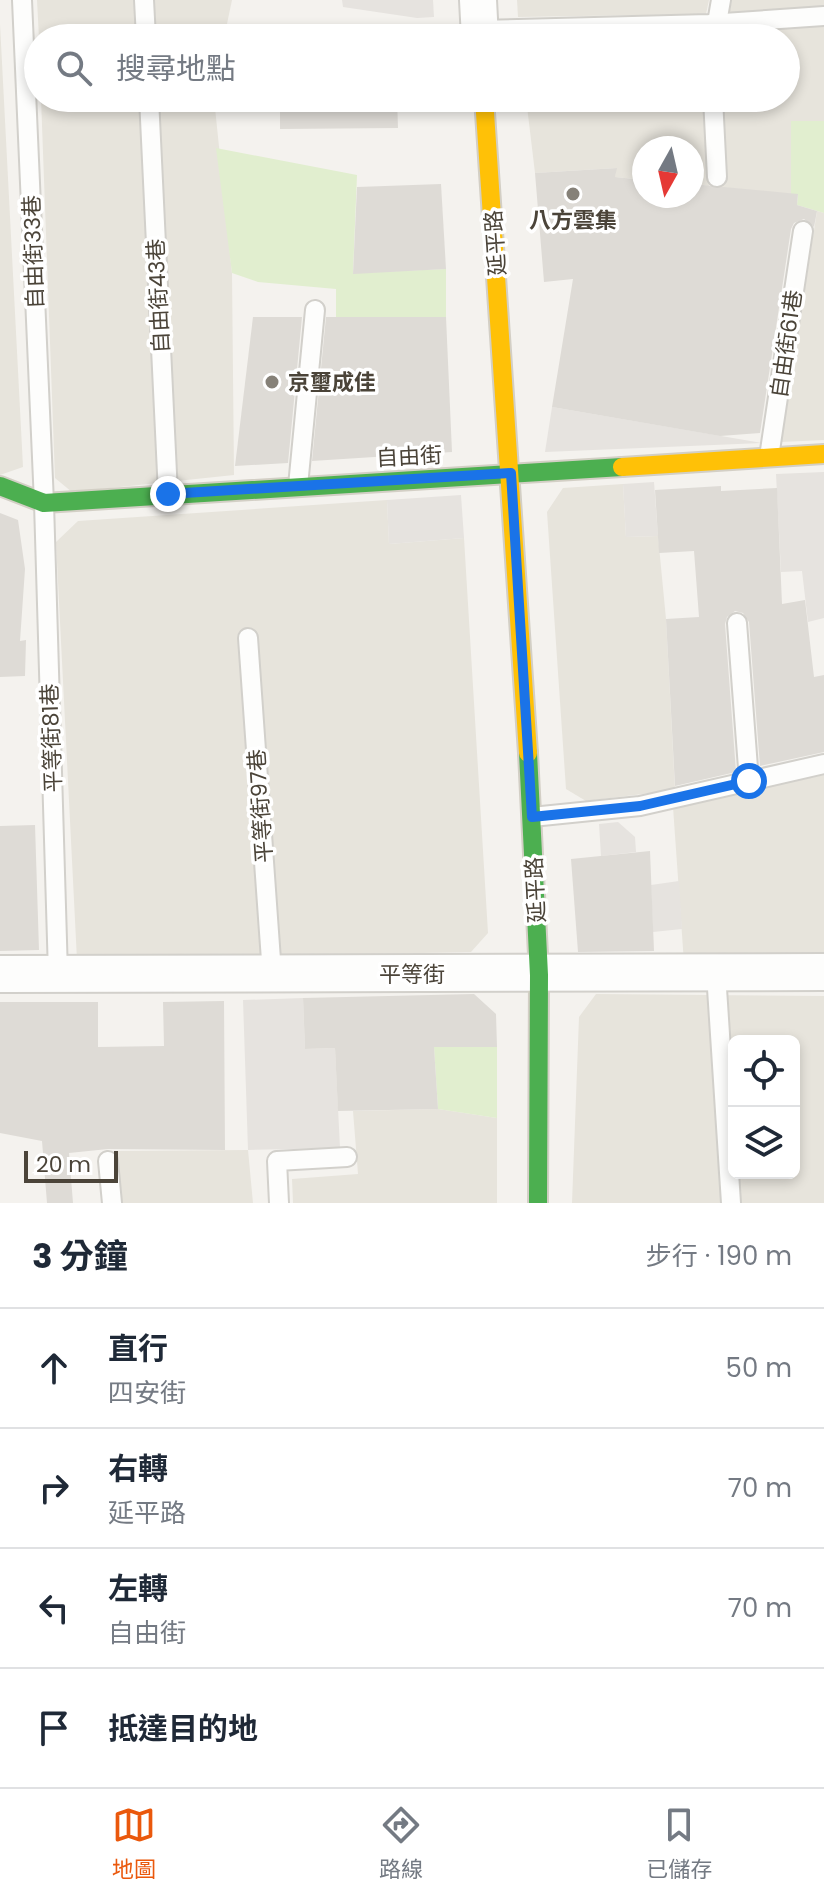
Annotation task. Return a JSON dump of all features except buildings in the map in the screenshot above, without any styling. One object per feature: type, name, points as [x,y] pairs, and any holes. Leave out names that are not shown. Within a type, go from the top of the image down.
[{"type":"street","name":"延平路","points":[[485,112],[532,817],[539,975],[538,1203]]},
{"type":"street","name":"自由街","points":[[0,486],[44,503],[824,454]]},
{"type":"street","name":"平等街","points":[[0,974],[824,972]]},
{"type":"lane","name":"自由街33巷","points":[[22,0],[24,46]]},
{"type":"lane","points":[[144,0],[145,24]]},
{"type":"lane","points":[[713,24],[721,0]]},
{"type":"lane","points":[[749,24],[824,16]]},
{"type":"lane","points":[[479,23],[526,24]]},
{"type":"lane","name":"自由街33巷","points":[[27,112],[44,503]]},
{"type":"lane","name":"自由街43巷","points":[[150,112],[168,494]]},
{"type":"lane","points":[[714,112],[717,177]]},
{"type":"lane","name":"自由街61巷","points":[[769,457],[803,231]]},
{"type":"lane","points":[[298,486],[315,310]]},
{"type":"lane","name":"平等街81巷","points":[[44,503],[58,974]]},
{"type":"lane","points":[[737,623],[749,781]]},
{"type":"lane","name":"平等街97巷","points":[[248,638],[272,974]]},
{"type":"lane","points":[[532,817],[640,806],[824,764]]},
{"type":"lane","points":[[716,973],[731,1203]]},
{"type":"lane","points":[[279,1203],[277,1161],[347,1157]]},
{"type":"lane","points":[[108,1161],[112,1203]]},
{"type":"shaded area","points":[[37,0],[232,0],[227,24],[38,24]]},
{"type":"shaded area","points":[[342,0],[433,0],[434,17],[417,18],[343,7]]},
{"type":"shaded area","points":[[517,0],[709,0],[706,14],[518,17]]},
{"type":"shaded area","points":[[732,0],[824,0],[824,121],[791,121],[791,194],[719,187],[719,112],[800,112],[800,24],[727,24]]},
{"type":"shaded area","points":[[0,24],[23,467],[0,475]]},
{"type":"shaded area","points":[[42,112],[215,112],[232,273],[234,475],[72,492],[55,478]]},
{"type":"shaded area","points":[[528,112],[704,112],[709,186],[704,185],[704,136],[632,136],[632,179],[615,177],[616,168],[535,173]]},
{"type":"shaded area","points":[[817,211],[824,213],[824,440],[781,442]]},
{"type":"shaded area","points":[[552,407],[762,443],[545,452]]},
{"type":"shaded area","points":[[824,472],[824,618],[808,622],[802,571],[781,572],[776,474]]},
{"type":"shaded area","points":[[654,482],[658,536],[626,537],[623,484]]},
{"type":"shaded area","points":[[623,484],[626,537],[658,536],[666,619],[675,790],[586,801],[566,789],[547,512],[563,488]]},
{"type":"shaded area","points":[[461,495],[464,538],[389,544],[387,500]]},
{"type":"shaded area","points":[[387,500],[389,544],[464,538],[488,933],[471,952],[77,960],[56,542],[78,521]]},
{"type":"shaded area","points":[[824,775],[824,959],[684,963],[673,807]]},
{"type":"shaded area","points":[[618,822],[635,837],[636,852],[601,856],[599,824]]},
{"type":"shaded area","points":[[679,881],[682,929],[653,932],[651,885]]},
{"type":"shaded area","points":[[596,994],[824,996],[824,1203],[572,1203],[579,1017]]},
{"type":"shaded area","points":[[303,998],[305,1049],[335,1048],[340,1148],[248,1150],[243,1000]]},
{"type":"shaded area","points":[[438,1109],[497,1118],[497,1203],[293,1203],[292,1179],[358,1174],[353,1111]]},
{"type":"shaded area","points":[[248,1150],[253,1203],[120,1203],[116,1151]]},
{"type":"green space","points":[[791,121],[824,121],[824,213],[797,205],[798,195],[791,194]]},
{"type":"green space","points":[[216,148],[357,175],[353,273],[446,269],[446,317],[336,317],[336,289],[258,282],[232,273]]},
{"type":"green space","points":[[434,1047],[497,1047],[497,1118],[438,1109]]},
{"type":"traffic: fast","points":[[0,486],[44,503],[622,467]]},
{"type":"traffic: fast","points":[[528,753],[539,975],[538,1203]]},
{"type":"traffic: slow","points":[[485,112],[528,753]]},
{"type":"traffic: slow","points":[[622,467],[824,454]]},
{"type":"place","name":"八方雲集","points":[[573,194]]},
{"type":"place","name":"京璽成佳","points":[[272,382]]},
{"type":"route","points":[[168,494],[511,473],[532,817],[640,806],[749,781]]}]
